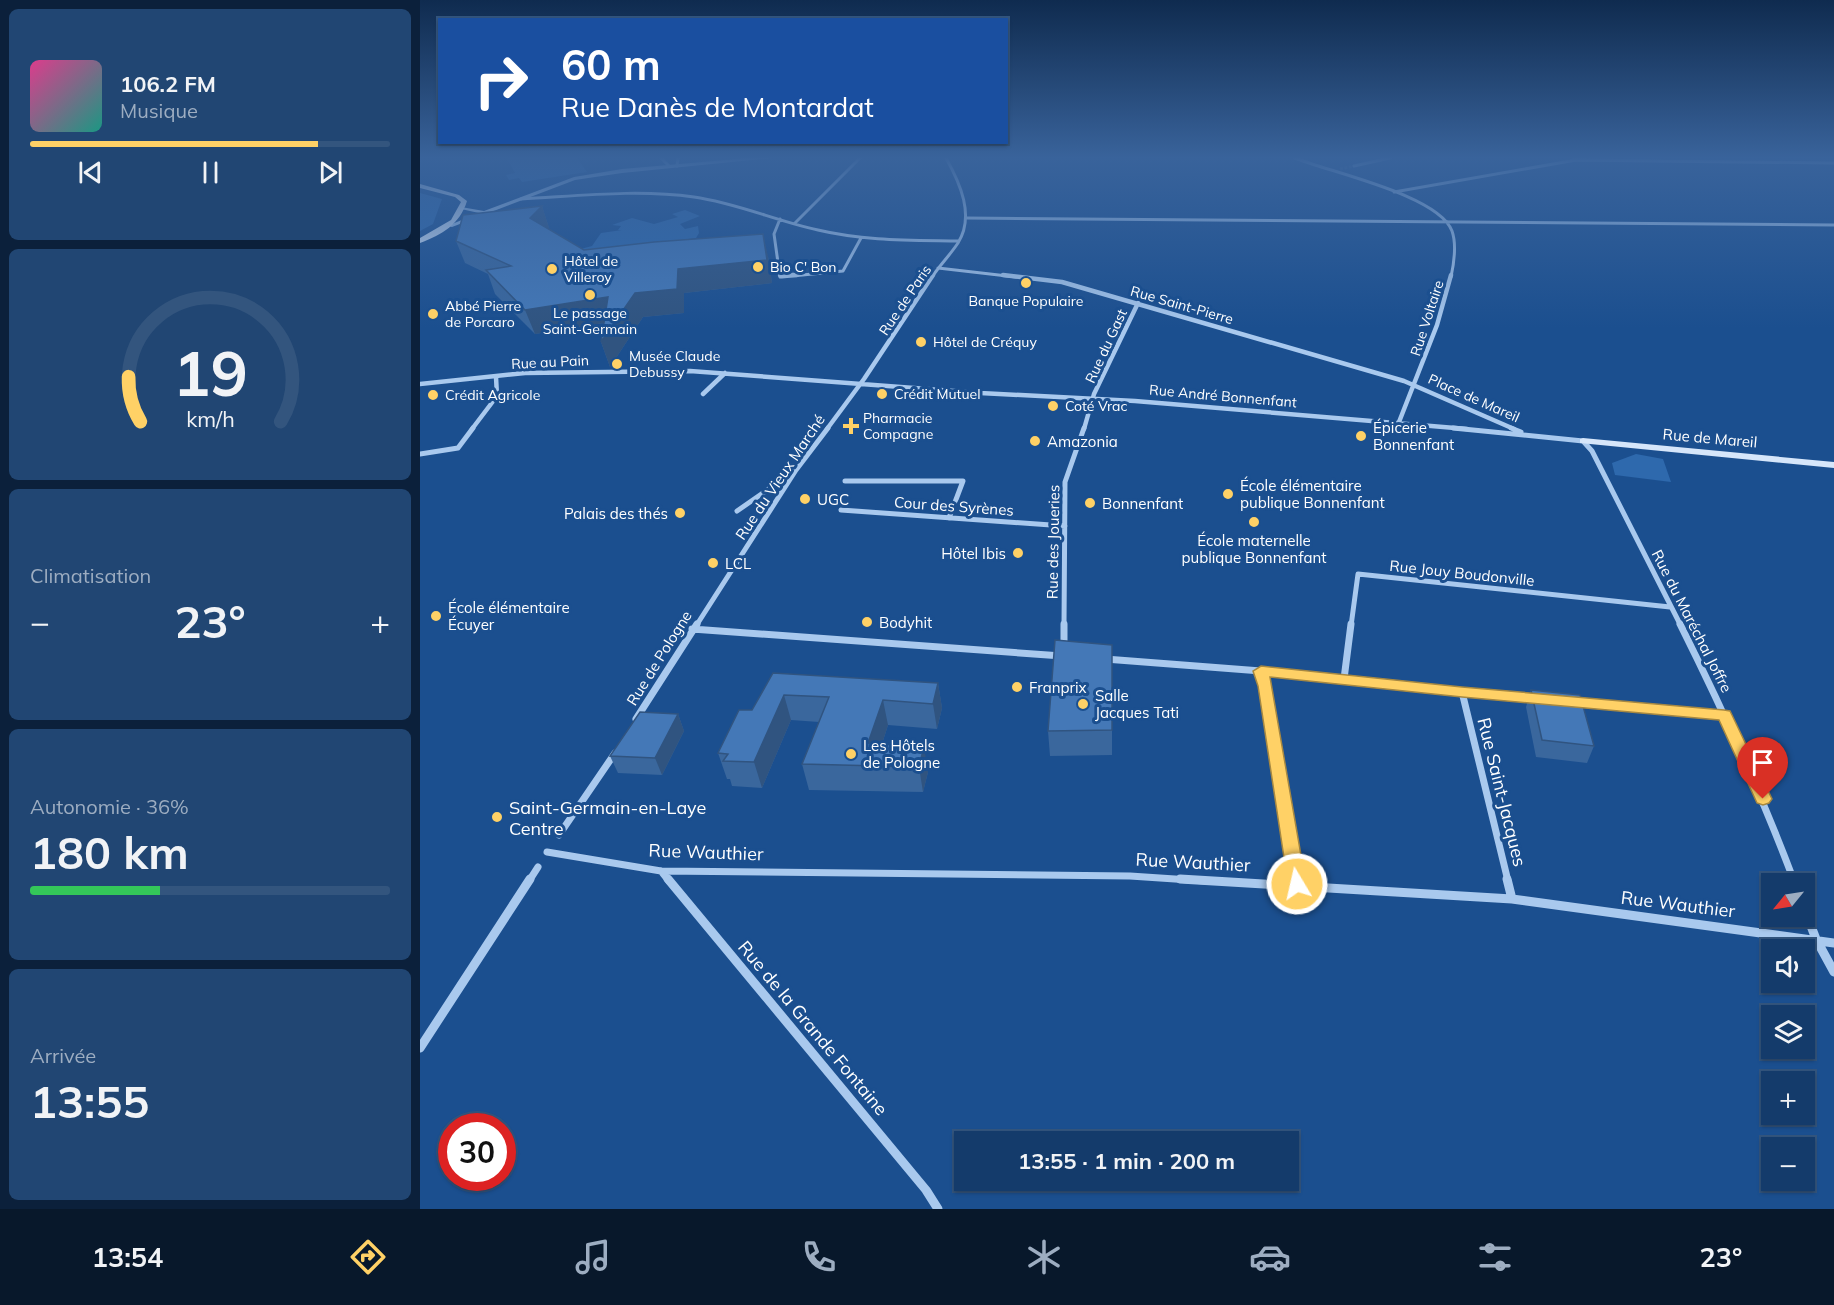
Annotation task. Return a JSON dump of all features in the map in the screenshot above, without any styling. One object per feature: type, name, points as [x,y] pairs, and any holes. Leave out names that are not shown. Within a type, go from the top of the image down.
[{"type":"main road","points":[[420,241],[450,226],[458,214]]},
{"type":"main road","name":"Rue de Mareil","points":[[1584,441],[1834,465]]},
{"type":"street","points":[[450,226],[481,214]]},
{"type":"street","points":[[762,214],[835,234],[861,238],[959,241]]},
{"type":"street","points":[[795,223],[803,214]]},
{"type":"street","points":[[966,214],[967,218],[1834,225]]},
{"type":"street","points":[[1436,214],[1446,222]]},
{"type":"street","name":"Rue de Paris","points":[[860,384],[938,268],[959,241],[967,218]]},
{"type":"street","points":[[780,219],[774,234],[780,277],[843,271],[861,238]]},
{"type":"street","name":"Rue Voltaire","points":[[1414,385],[1453,273],[1453,232],[1446,222]]},
{"type":"street","name":"Rue Saint-Pierre","points":[[938,268],[1062,282],[1414,385]]},
{"type":"street","name":"Rue du Gast","points":[[1094,398],[1138,303]]},
{"type":"street","name":"Rue au Pain","points":[[420,384],[525,373],[639,370],[726,373],[860,384]]},
{"type":"street","points":[[703,394],[726,373]]},
{"type":"street","points":[[420,454],[458,448],[497,396],[496,377]]},
{"type":"street","name":"Rue André Bonnenfant","points":[[860,384],[969,393],[1094,398],[1399,422],[1584,441]]},
{"type":"street","name":"Rue du Vieux Marché","points":[[742,555],[796,470],[860,384]]},
{"type":"street","name":"Place de Mareil","points":[[1399,422],[1414,385],[1528,435]]},
{"type":"street","name":"Rue des Joueries","points":[[1064,656],[1065,482],[1094,398]]},
{"type":"street","name":"Rue du Maréchal Joffre","points":[[1584,441],[1592,451],[1724,715],[1763,799],[1791,873]]},
{"type":"street","points":[[737,511],[796,470]]},
{"type":"street","points":[[845,481],[963,481],[949,518]]},
{"type":"street","name":"Cour des Syrènes","points":[[841,510],[1065,526]]},
{"type":"street","name":"Rue de Pologne","points":[[631,727],[692,629],[742,555]]},
{"type":"street","name":"Rue Jouy Boudonville","points":[[1344,679],[1358,574],[1670,608]]},
{"type":"street","points":[[692,629],[1075,657]]},
{"type":"street","points":[[1098,658],[1261,671],[1543,699]]},
{"type":"street","points":[[1261,671],[1297,884]]},
{"type":"street","name":"Rue Saint-Jacques","points":[[1462,692],[1512,899]]},
{"type":"street","points":[[1566,701],[1724,715]]},
{"type":"street","points":[[559,835],[620,745]]},
{"type":"street","name":"Rue Wauthier","points":[[548,852],[661,871],[1130,876],[1297,884],[1512,899],[1834,943]]},
{"type":"street","points":[[420,1048],[537,867]]},
{"type":"street","name":"Rue de la Grande Fontaine","points":[[661,871],[926,1190],[938,1209]]},
{"type":"street","points":[[1811,927],[1834,972]]},
{"type":"shaded area","points":[[420,214],[436,214],[433,224],[420,231]]},
{"type":"shaded area","points":[[673,214],[700,216],[680,224],[685,229],[698,226],[699,233],[696,238],[554,256],[592,246],[601,233],[622,230],[618,230],[621,226],[612,225],[632,218],[654,224],[678,217]]},
{"type":"shaded area","points":[[1636,454],[1663,459],[1671,482],[1615,475],[1612,463]]},
{"type":"building","points":[[534,214],[530,218],[584,250],[763,234],[767,260],[678,269],[677,289],[635,293],[601,342],[608,297],[525,310],[486,270],[511,266],[456,241],[463,215]]},
{"type":"building","name":"Salle Jacques Tati","points":[[1055,640],[1112,645],[1112,730],[1048,731]]},
{"type":"building","points":[[773,673],[938,683],[933,704],[883,700],[868,743],[924,746],[919,767],[802,764],[829,697],[784,695],[754,762],[723,761],[728,754],[718,753],[739,710],[752,710]]},
{"type":"building","points":[[1531,690],[1580,695],[1594,746],[1542,740]]},
{"type":"building","points":[[640,712],[678,714],[655,758],[610,756]]},
{"type":"place","name":"Bio C' Bon","points":[[758,267]]},
{"type":"place","name":"Hôtel de Villeroy","points":[[552,269]]},
{"type":"place","name":"Banque Populaire","points":[[1026,283]]},
{"type":"place","name":"Le passage Saint-Germain","points":[[590,295]]},
{"type":"place","name":"Abbé Pierre de Porcaro","points":[[433,314]]},
{"type":"place","name":"Hôtel de Créquy","points":[[921,342]]},
{"type":"place","name":"Musée Claude Debussy","points":[[617,364]]},
{"type":"place","name":"Crédit Mutuel","points":[[882,394]]},
{"type":"place","name":"Crédit Agricole","points":[[433,395]]},
{"type":"place","name":"Coté Vrac","points":[[1053,406]]},
{"type":"place","name":"Pharmacie Compagne","points":[[851,426]]},
{"type":"place","name":"Épicerie Bonnenfant","points":[[1361,436]]},
{"type":"place","name":"Amazonia","points":[[1035,441]]},
{"type":"place","name":"École élémentaire publique Bonnenfant","points":[[1228,494]]},
{"type":"place","name":"UGC","points":[[805,499]]},
{"type":"place","name":"Bonnenfant","points":[[1090,503]]},
{"type":"place","name":"Palais des thés","points":[[680,513]]},
{"type":"place","name":"École maternelle publique Bonnenfant","points":[[1254,522]]},
{"type":"place","name":"Hôtel Ibis","points":[[1018,553]]},
{"type":"place","name":"LCL","points":[[713,563]]},
{"type":"place","name":"École élémentaire Écuyer","points":[[436,616]]},
{"type":"place","name":"Bodyhit","points":[[867,622]]},
{"type":"place","name":"Franprix","points":[[1017,687]]},
{"type":"place","name":"Salle Jacques Tati","points":[[1083,704]]},
{"type":"place","name":"Les Hôtels de Pologne","points":[[851,754]]},
{"type":"place","name":"Saint-Germain-en-Laye Centre","points":[[497,817]]},
{"type":"route","points":[[1297,884],[1261,671],[1462,692],[1724,715],[1763,799]]}]
